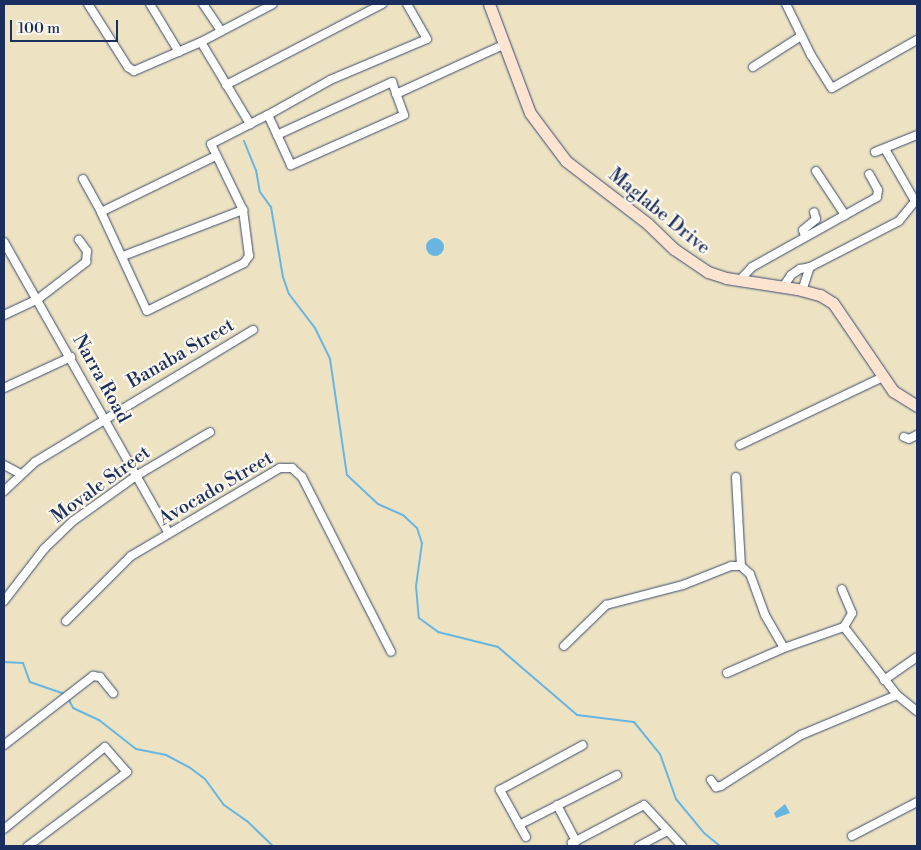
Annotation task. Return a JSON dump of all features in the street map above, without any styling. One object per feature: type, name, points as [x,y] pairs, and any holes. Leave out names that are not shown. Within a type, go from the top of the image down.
[{"type":"main road","name":"Maglabe Drive","points":[[489,4],[530,113],[566,161],[620,201],[693,263],[708,272],[739,280],[820,295],[842,312],[883,377],[902,398],[917,406]]},
{"type":"street","points":[[88,4],[128,67],[139,71],[201,42],[269,5]]},
{"type":"street","points":[[150,4],[179,52]]},
{"type":"street","points":[[203,4],[221,31]]},
{"type":"street","points":[[226,84],[382,4]]},
{"type":"street","points":[[83,180],[102,212],[147,310],[244,263],[249,256],[243,210],[211,144],[330,80],[427,39],[407,4]]},
{"type":"street","points":[[786,4],[801,36],[832,88],[916,43]]},
{"type":"street","points":[[753,67],[801,36]]},
{"type":"street","points":[[201,42],[250,124]]},
{"type":"street","points":[[396,94],[503,45]]},
{"type":"street","points":[[268,115],[291,165],[404,115],[392,82],[278,135]]},
{"type":"street","points":[[875,152],[917,135]]},
{"type":"street","points":[[783,287],[791,275],[898,221],[910,211],[916,200],[885,149]]},
{"type":"street","points":[[102,212],[216,156]]},
{"type":"street","points":[[816,171],[846,215]]},
{"type":"street","points":[[739,280],[752,267],[878,196],[870,174]]},
{"type":"street","points":[[122,256],[243,210]]},
{"type":"street","points":[[805,236],[803,230],[816,219],[814,212]]},
{"type":"street","points":[[4,315],[38,299],[86,262],[87,251],[79,240]]},
{"type":"street","name":"Narra Road","points":[[4,242],[170,534]]},
{"type":"street","points":[[802,291],[810,267]]},
{"type":"street","name":"Banaba Street","points":[[4,491],[21,474],[104,418],[253,330]]},
{"type":"street","points":[[4,388],[71,357]]},
{"type":"street","points":[[740,445],[883,377]]},
{"type":"street","name":"Movale Street","points":[[4,601],[44,549],[73,521],[136,476],[210,432]]},
{"type":"street","points":[[904,437],[909,439],[917,434]]},
{"type":"street","points":[[4,465],[21,474]]},
{"type":"street","name":"Avocado Street","points":[[66,621],[132,556],[280,468],[292,468],[302,477],[391,652]]},
{"type":"street","points":[[736,477],[741,566]]},
{"type":"street","points":[[564,646],[606,605],[683,585],[731,566],[741,566],[750,574],[765,615],[784,648]]},
{"type":"street","points":[[727,673],[784,648],[844,627],[852,612],[842,588]]},
{"type":"street","points":[[844,627],[897,695],[915,706]]},
{"type":"street","points":[[884,680],[917,657]]},
{"type":"street","points":[[4,745],[93,676],[100,677],[113,692]]},
{"type":"street","points":[[711,780],[713,785],[721,786],[802,735],[897,695]]},
{"type":"street","points":[[526,838],[500,790],[583,745]]},
{"type":"street","points":[[4,829],[105,747],[127,772],[28,846]]},
{"type":"street","points":[[519,825],[617,775]]},
{"type":"street","points":[[852,836],[917,802]]},
{"type":"street","points":[[558,805],[575,844],[644,805],[682,846]]},
{"type":"street","points":[[639,846],[667,831]]},
{"type":"water","points":[[435,238],[441,241],[444,247],[441,253],[435,256],[429,253],[426,247],[429,241]]},
{"type":"water","points":[[785,804],[790,813],[776,818],[774,813]]},
{"type":"waterway","points":[[244,141],[256,170],[260,192],[271,207],[283,277],[289,294],[315,328],[330,359],[347,475],[378,504],[403,515],[417,528],[422,543],[416,586],[419,618],[438,632],[498,647],[577,715],[634,722],[660,754],[676,799],[704,833],[720,846]]},
{"type":"waterway","points":[[4,662],[23,663],[30,682],[64,694]]},
{"type":"waterway","points":[[68,698],[73,708],[99,720],[136,749],[166,755],[189,767],[205,779],[224,805],[247,821],[273,846]]}]
